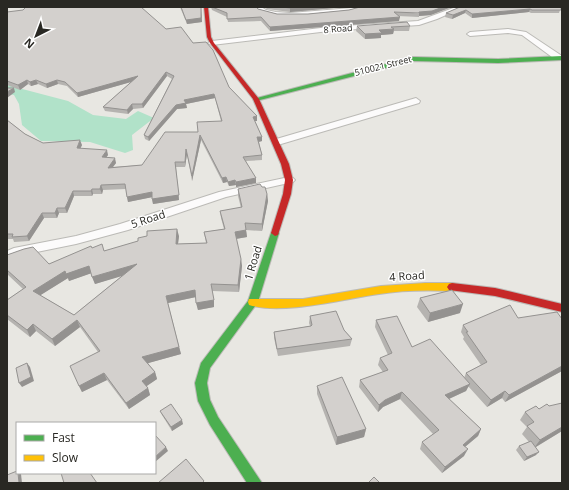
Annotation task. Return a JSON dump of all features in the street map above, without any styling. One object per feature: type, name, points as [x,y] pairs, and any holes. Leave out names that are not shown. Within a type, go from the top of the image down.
[{"type":"street","points":[[206,7],[209,37],[212,43]]},
{"type":"street","points":[[257,7],[262,11],[279,14],[322,13],[361,7]]},
{"type":"street","name":"8 Road","points":[[212,43],[329,29],[419,23],[461,7]]},
{"type":"street","points":[[470,34],[508,31],[524,33],[561,58]]},
{"type":"street","name":"1 Road","points":[[212,43],[256,99],[286,164],[289,180],[287,194],[253,302],[205,366],[201,383],[204,401],[214,421],[255,479]]},
{"type":"street","name":"510021 Street","points":[[256,99],[414,58],[498,60],[561,58]]},
{"type":"street","points":[[277,142],[416,101]]},
{"type":"street","name":"5 Road","points":[[11,252],[76,240],[124,227],[223,194],[289,180]]},
{"type":"street","name":"4 Road","points":[[253,302],[273,305],[316,302],[381,290],[443,286],[485,289],[516,295],[562,308]]},
{"type":"green space","points":[[7,85],[68,101],[93,115],[126,119],[138,111],[154,118],[132,135],[133,150],[125,153],[90,142],[41,141],[22,125],[19,104],[14,95],[7,94]]},
{"type":"building","points":[[26,7],[141,7],[166,29],[181,27],[193,43],[206,42],[213,50],[229,87],[257,116],[253,117],[262,137],[257,137],[262,155],[243,157],[256,178],[228,182],[226,177],[222,178],[200,135],[192,176],[186,149],[185,162],[175,162],[179,195],[152,199],[152,192],[127,197],[125,184],[101,185],[100,189],[92,189],[91,191],[73,191],[65,208],[57,208],[55,213],[42,213],[27,236],[12,237],[13,234],[7,234],[7,120],[25,134],[43,143],[80,140],[77,148],[107,150],[102,157],[115,158],[108,168],[142,165],[165,132],[198,132],[197,122],[222,121],[214,94],[184,100],[186,103],[176,105],[148,137],[144,135],[174,76],[166,72],[142,104],[132,104],[127,110],[103,107],[138,76],[77,93],[65,82],[57,80],[46,84],[36,80],[30,82],[27,80],[18,85],[7,81],[7,12],[23,10]]},
{"type":"building","points":[[181,7],[201,7],[201,18],[186,20]]},
{"type":"building","points":[[212,7],[256,7],[258,9],[277,14],[308,14],[349,10],[360,7],[443,7],[432,11],[419,13],[394,12],[400,17],[270,27],[261,17],[227,19],[227,13]]},
{"type":"building","points":[[282,7],[303,7],[290,8]]},
{"type":"building","points":[[460,7],[561,7],[561,10],[530,9],[472,14],[466,10],[453,15],[446,13]]},
{"type":"building","points":[[407,22],[410,26],[391,27],[394,29],[379,30],[382,33],[365,34],[357,26]]},
{"type":"building","points":[[7,88],[14,88],[7,92]]},
{"type":"building","points":[[260,184],[262,187],[265,187],[267,194],[262,224],[245,223],[246,230],[235,232],[241,259],[238,285],[211,284],[214,300],[196,303],[195,290],[166,296],[179,347],[142,357],[155,372],[142,381],[148,388],[126,403],[104,373],[79,386],[70,366],[100,351],[77,320],[52,339],[33,324],[27,330],[7,315],[7,300],[26,287],[7,270],[7,255],[33,247],[49,264],[91,246],[92,248],[102,244],[104,251],[138,241],[138,238],[147,236],[147,231],[177,229],[176,244],[207,243],[204,232],[225,229],[220,211],[242,207],[238,189]],"holes":[[[137,264],[74,315],[33,291],[65,271],[66,274],[89,266],[92,277]]]},
{"type":"building","points":[[452,290],[463,304],[430,313],[420,298]]},
{"type":"building","points":[[510,305],[518,318],[557,312],[562,319],[562,366],[509,395],[505,391],[491,400],[466,373],[487,362],[466,332],[468,332],[463,325]]},
{"type":"building","points":[[336,311],[344,330],[352,339],[277,349],[274,332],[311,326],[310,316]]},
{"type":"building","points":[[397,316],[412,347],[430,339],[470,384],[445,395],[481,429],[463,445],[468,449],[445,467],[422,442],[439,430],[402,392],[385,400],[379,405],[360,380],[388,370],[380,358],[392,353],[376,320]]},
{"type":"building","points":[[27,363],[31,377],[19,383],[16,368]]},
{"type":"building","points":[[342,377],[366,429],[337,437],[317,386]]},
{"type":"building","points":[[562,403],[562,427],[540,440],[527,426],[534,422],[525,412],[536,406],[539,409],[547,404],[549,406]]},
{"type":"building","points":[[171,404],[182,420],[171,427],[160,411]]},
{"type":"building","points":[[156,436],[166,447],[156,456]]},
{"type":"building","points":[[531,441],[539,452],[527,457],[519,446]]},
{"type":"building","points":[[186,459],[204,481],[202,483],[158,483]]},
{"type":"building","points":[[16,471],[16,474],[18,474],[19,483],[7,483],[7,475]]},
{"type":"building","points":[[61,474],[91,474],[97,483],[64,483]]},
{"type":"building","points":[[374,477],[380,483],[368,483]]},
{"type":"traffic: fast","points":[[256,99],[413,59],[498,61],[562,58]]},
{"type":"traffic: fast","points":[[255,483],[214,421],[204,401],[201,383],[205,366],[253,302],[275,233]]},
{"type":"traffic: slow","points":[[253,302],[287,304],[408,287],[452,287]]},
{"type":"traffic: jam","points":[[206,7],[209,37],[212,43],[256,99],[285,164],[289,180],[287,194],[275,233]]},
{"type":"traffic: jam","points":[[452,287],[495,292],[562,308]]}]
